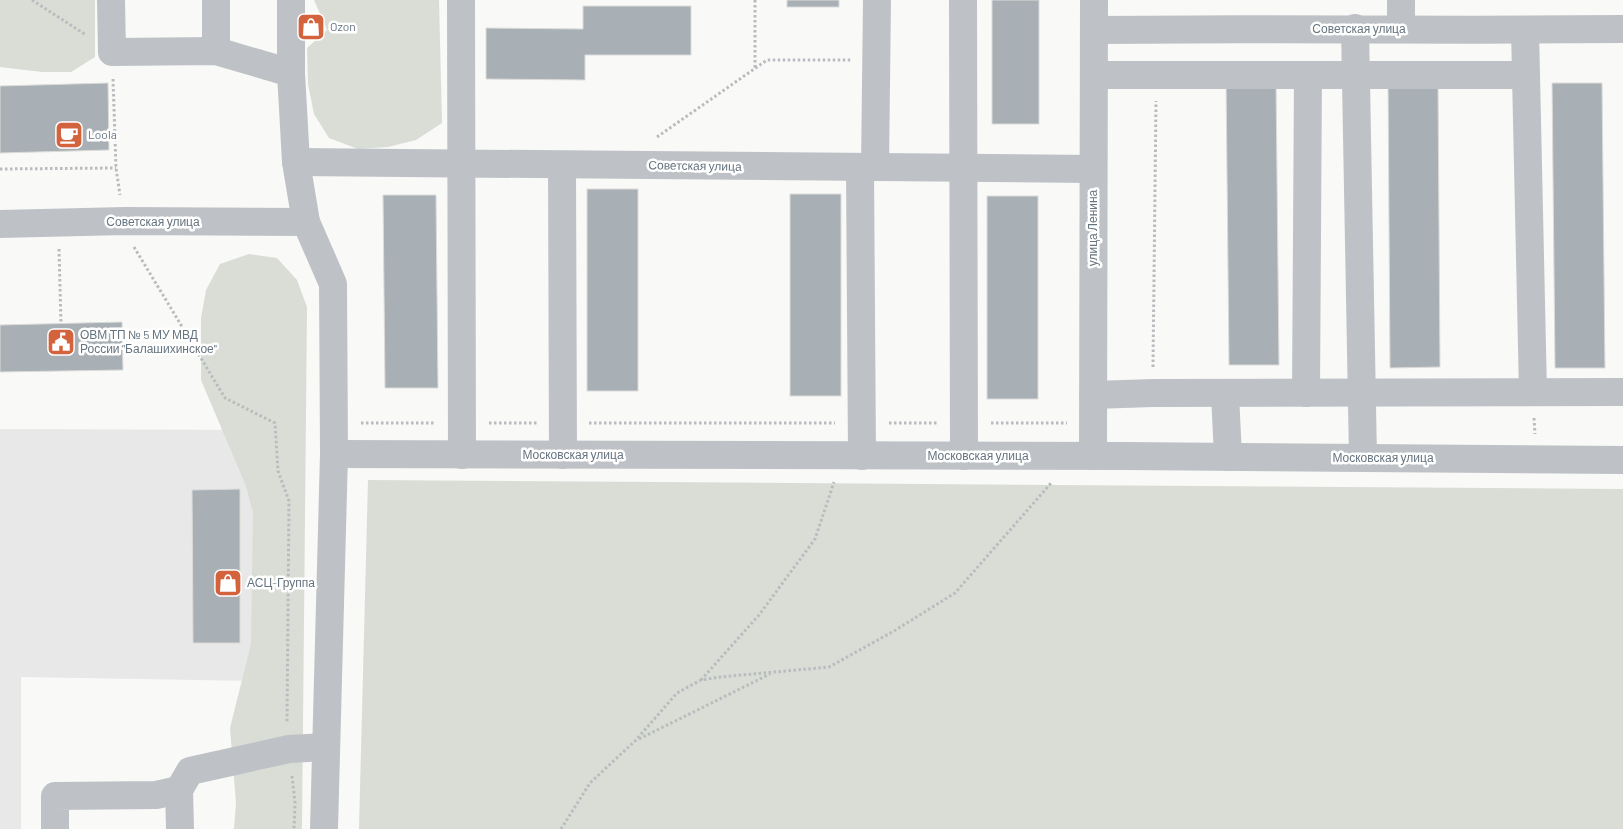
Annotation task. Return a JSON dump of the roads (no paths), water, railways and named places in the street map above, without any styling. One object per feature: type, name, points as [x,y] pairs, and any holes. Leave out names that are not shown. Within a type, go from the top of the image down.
[{"type":"street","points":[[111,0],[112,52],[216,51],[292,73]]},
{"type":"street","points":[[216,0],[216,51]]},
{"type":"street","points":[[291,0],[296,162],[306,222],[333,284],[334,454],[324,829]]},
{"type":"street","points":[[461,0],[462,455]]},
{"type":"street","points":[[852,456],[862,423],[868,167],[877,60],[877,0]]},
{"type":"street","points":[[963,0],[964,456]]},
{"type":"street","name":"улица Ленина","points":[[1081,456],[1093,423],[1094,0]]},
{"type":"street","points":[[1401,0],[1401,29]]},
{"type":"street","points":[[1355,28],[1363,458]]},
{"type":"street","name":"Советская улица","points":[[1095,30],[1355,28],[1623,29]]},
{"type":"street","points":[[1525,30],[1533,392]]},
{"type":"street","points":[[1094,75],[1526,75]]},
{"type":"street","points":[[1306,393],[1308,75]]},
{"type":"street","name":"Советская улица","points":[[296,162],[1093,169]]},
{"type":"street","points":[[562,164],[563,455]]},
{"type":"street","name":"Советская улица","points":[[0,224],[125,221],[306,222]]},
{"type":"street","points":[[1093,396],[1153,393],[1623,392]]},
{"type":"street","points":[[1225,394],[1228,457]]},
{"type":"street","name":"Московская улица","points":[[334,454],[1623,460]]},
{"type":"street","points":[[180,829],[179,790],[190,772],[289,749],[326,748]]},
{"type":"street","points":[[54,829],[54,796],[156,795],[179,790]]},
{"type":"place","name":"Ozon","points":[[311,27]]},
{"type":"place","name":"Loola","points":[[69,135]]},
{"type":"place","name":"ОВМ ТП № 5 МУ МВД России \"Балашихинское\"","points":[[61,342]]},
{"type":"place","name":"АСЦ-Группа","points":[[228,583]]}]
